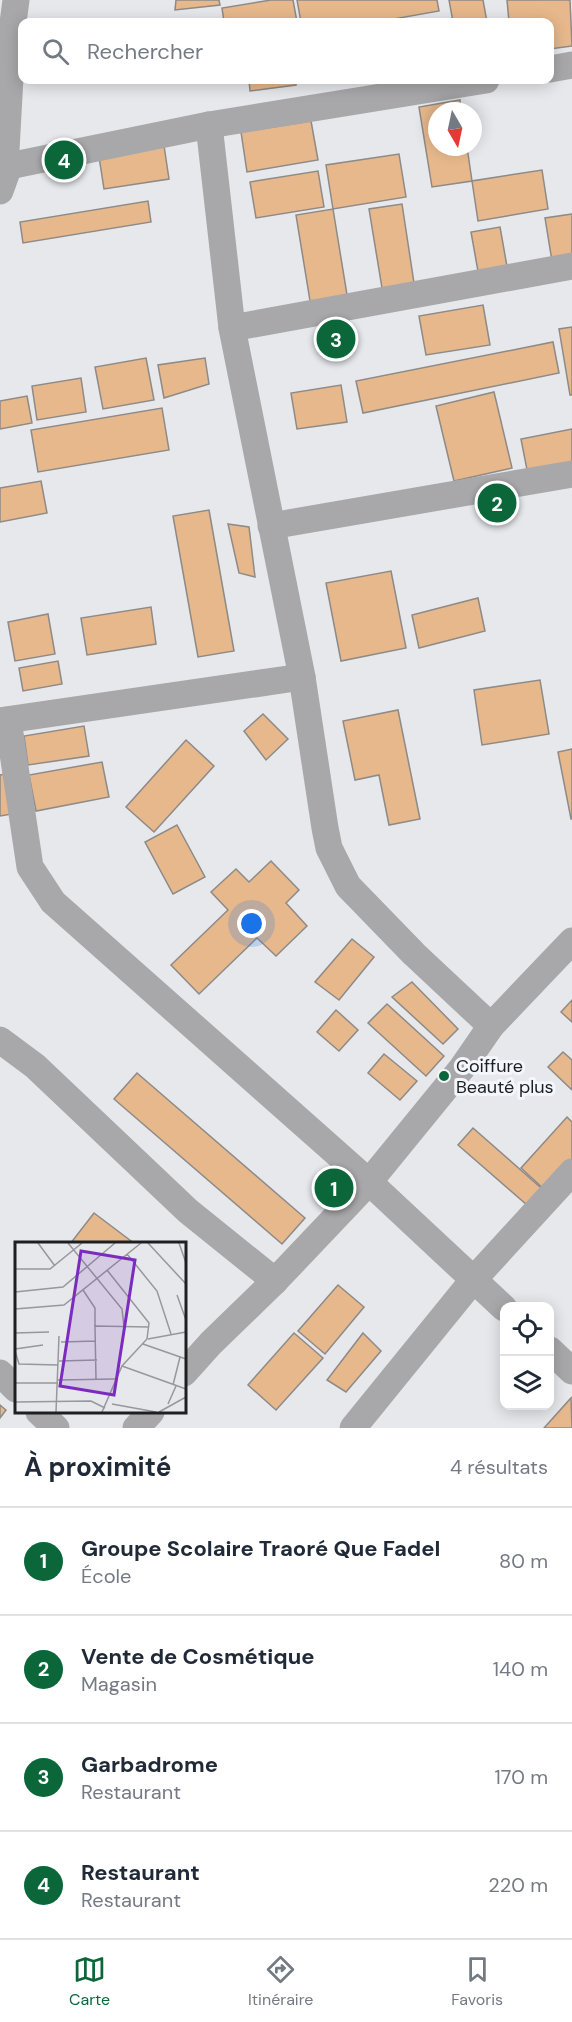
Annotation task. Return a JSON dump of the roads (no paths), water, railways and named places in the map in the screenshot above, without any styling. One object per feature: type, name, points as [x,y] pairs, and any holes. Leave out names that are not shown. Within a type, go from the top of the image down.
[{"type":"street","points":[[16,0],[4,179],[209,125],[461,84]]},
{"type":"street","points":[[554,68],[572,65]]},
{"type":"street","points":[[209,125],[232,328],[302,677],[327,838],[335,863],[348,886],[414,954],[491,1026]]},
{"type":"street","points":[[232,328],[572,266]]},
{"type":"street","points":[[271,526],[572,474]]},
{"type":"street","points":[[302,677],[4,720],[30,867],[53,902],[369,1182],[500,1304]]},
{"type":"street","points":[[186,1371],[369,1182],[462,1068],[491,1026],[572,941]]},
{"type":"street","points":[[0,1040],[35,1066],[188,1211],[275,1281]]},
{"type":"street","points":[[353,1428],[474,1280],[572,1172]]},
{"type":"street","points":[[554,1355],[572,1371]]},
{"type":"street","points":[[0,1373],[15,1388]]},
{"type":"street","points":[[40,1413],[56,1428]]},
{"type":"street","points":[[136,1428],[150,1413]]},
{"type":"place","name":"Restaurant","points":[[64,160]]},
{"type":"place","name":"Garbadrome","points":[[336,339]]},
{"type":"place","name":"Vente de Cosmétique","points":[[497,503]]},
{"type":"place","name":"Coiffure Beauté plus","points":[[444,1076]]},
{"type":"place","name":"Groupe Scolaire Traoré Que Fadel","points":[[334,1188]]}]
